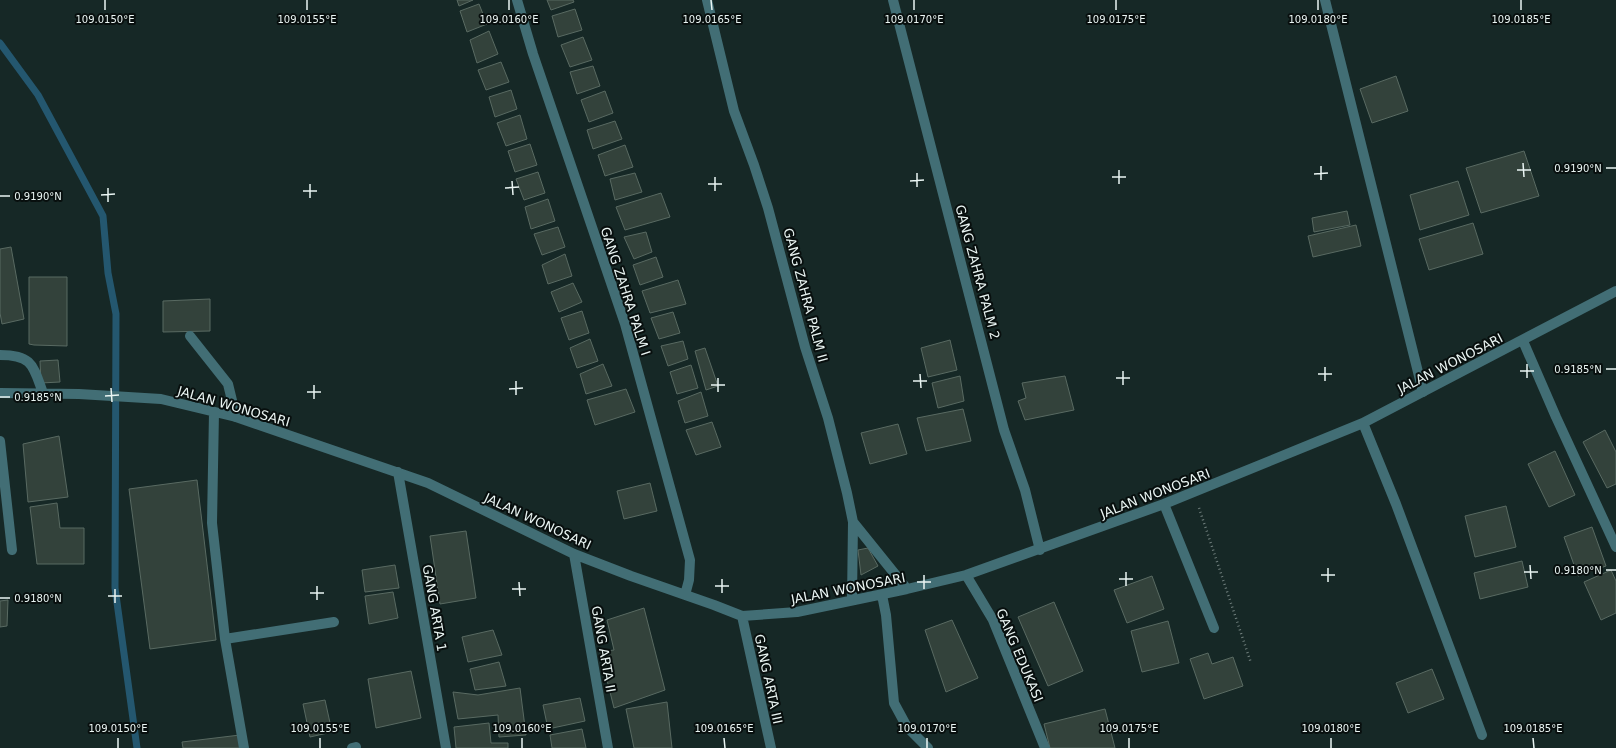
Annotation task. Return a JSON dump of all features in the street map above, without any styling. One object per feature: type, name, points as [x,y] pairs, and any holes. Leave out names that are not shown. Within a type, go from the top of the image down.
[{"type":"street","name":"GANG ZAHRA PALM I","points":[[517,0],[533,54],[625,324],[690,560],[689,580],[685,595]]},
{"type":"street","name":"GANG ZAHRA PALM II","points":[[707,0],[734,111],[768,208],[805,347],[828,418],[853,522],[852,600]]},
{"type":"street","name":"GANG ZAHRA PALM 2","points":[[893,0],[1004,430],[1025,490],[1040,550]]},
{"type":"street","points":[[1325,0],[1424,392]]},
{"type":"street","name":"JALAN WONOSARI","points":[[0,393],[79,394],[161,399],[236,417],[428,483],[574,554],[742,616],[797,612],[882,595],[966,575],[1040,550],[1164,504],[1363,423],[1616,292]]},
{"type":"street","points":[[190,336],[228,384],[236,417]]},
{"type":"street","points":[[1523,341],[1616,547]]},
{"type":"street","points":[[0,355],[18,355],[28,361],[33,366],[43,394]]},
{"type":"street","points":[[214,412],[212,523],[225,640],[244,748]]},
{"type":"street","points":[[1363,423],[1396,504],[1482,735]]},
{"type":"street","points":[[0,441],[12,550]]},
{"type":"street","name":"GANG ARTA 1","points":[[398,472],[446,748]]},
{"type":"street","points":[[1164,504],[1214,628]]},
{"type":"street","points":[[853,522],[908,589]]},
{"type":"street","name":"GANG ARTA II","points":[[574,554],[608,748]]},
{"type":"street","name":"GANG EDUKASI","points":[[966,575],[992,620],[1045,748]]},
{"type":"street","points":[[882,595],[886,615],[894,703],[907,727],[928,748]]},
{"type":"street","name":"GANG ARTA III","points":[[742,616],[771,748]]},
{"type":"street","points":[[225,640],[334,622]]},
{"type":"path","points":[[1194,492],[1251,662]]},
{"type":"building","points":[[457,0],[473,0],[459,6]]},
{"type":"building","points":[[547,0],[573,0],[574,2],[551,10]]},
{"type":"building","points":[[479,4],[487,24],[467,32],[460,11]]},
{"type":"building","points":[[575,9],[582,30],[558,37],[552,16]]},
{"type":"building","points":[[489,31],[498,54],[477,63],[470,40]]},
{"type":"building","points":[[583,37],[592,60],[570,67],[561,45]]},
{"type":"building","points":[[501,62],[509,82],[486,90],[478,70]]},
{"type":"building","points":[[593,66],[600,86],[577,94],[570,72]]},
{"type":"building","points":[[1396,76],[1408,111],[1372,123],[1360,89]]},
{"type":"building","points":[[511,90],[517,109],[495,117],[489,97]]},
{"type":"building","points":[[605,91],[613,113],[589,122],[581,100]]},
{"type":"building","points":[[520,115],[527,139],[506,146],[497,123]]},
{"type":"building","points":[[615,121],[622,139],[593,149],[587,130]]},
{"type":"building","points":[[530,144],[537,165],[515,172],[508,151]]},
{"type":"building","points":[[625,145],[633,167],[605,176],[598,155]]},
{"type":"building","points":[[1524,151],[1539,196],[1481,213],[1466,168]]},
{"type":"building","points":[[538,172],[545,193],[524,200],[516,179]]},
{"type":"building","points":[[635,173],[642,192],[615,200],[610,179]]},
{"type":"building","points":[[1458,181],[1469,215],[1420,230],[1410,195]]},
{"type":"building","points":[[661,193],[670,217],[625,230],[616,207]]},
{"type":"building","points":[[548,199],[555,221],[531,229],[525,207]]},
{"type":"building","points":[[1347,211],[1350,225],[1314,232],[1312,218]]},
{"type":"building","points":[[1473,223],[1483,254],[1429,270],[1419,239]]},
{"type":"building","points":[[1356,225],[1361,246],[1313,257],[1308,236]]},
{"type":"building","points":[[558,227],[565,247],[542,255],[534,234]]},
{"type":"building","points":[[646,232],[652,252],[634,259],[624,237]]},
{"type":"building","points":[[11,247],[24,319],[2,324],[0,313],[0,249]]},
{"type":"building","points":[[565,254],[572,276],[548,284],[542,265]]},
{"type":"building","points":[[656,257],[663,277],[640,285],[633,265]]},
{"type":"building","points":[[29,277],[67,277],[67,346],[29,344]]},
{"type":"building","points":[[678,280],[686,304],[650,313],[642,291]]},
{"type":"building","points":[[573,283],[582,302],[559,312],[551,292]]},
{"type":"building","points":[[210,299],[210,331],[163,332],[163,301]]},
{"type":"building","points":[[582,311],[589,333],[569,340],[561,318]]},
{"type":"building","points":[[673,312],[680,333],[659,339],[651,318]]},
{"type":"building","points":[[590,339],[598,361],[577,368],[570,348]]},
{"type":"building","points":[[950,340],[957,370],[928,377],[921,348]]},
{"type":"building","points":[[683,341],[688,359],[668,366],[661,346]]},
{"type":"building","points":[[705,348],[718,386],[706,390],[695,351]]},
{"type":"building","points":[[58,360],[60,382],[41,383],[40,361]]},
{"type":"building","points":[[603,364],[612,386],[586,394],[580,374]]},
{"type":"building","points":[[691,365],[698,388],[677,394],[670,372]]},
{"type":"building","points":[[960,376],[964,401],[938,408],[932,383]]},
{"type":"building","points":[[1065,376],[1074,410],[1025,420],[1018,401],[1026,398],[1022,383]]},
{"type":"building","points":[[626,389],[635,412],[595,425],[587,400]]},
{"type":"building","points":[[701,392],[708,416],[685,423],[678,401]]},
{"type":"building","points":[[963,409],[971,441],[926,451],[917,418]]},
{"type":"building","points":[[712,422],[721,447],[696,455],[686,430]]},
{"type":"building","points":[[898,424],[907,454],[870,464],[861,433]]},
{"type":"building","points":[[1605,430],[1616,452],[1616,484],[1607,488],[1583,442]]},
{"type":"building","points":[[59,436],[68,497],[28,502],[23,444]]},
{"type":"building","points":[[1555,451],[1575,495],[1549,507],[1528,464]]},
{"type":"building","points":[[197,480],[216,640],[150,649],[129,489]]},
{"type":"building","points":[[650,483],[657,511],[624,519],[617,491]]},
{"type":"building","points":[[57,503],[60,528],[84,528],[84,564],[37,564],[30,507]]},
{"type":"building","points":[[1506,506],[1516,547],[1475,557],[1465,516]]},
{"type":"building","points":[[1592,527],[1606,566],[1578,576],[1564,537]]},
{"type":"building","points":[[466,531],[476,598],[440,604],[430,536]]},
{"type":"building","points":[[868,548],[878,566],[861,575],[858,550]]},
{"type":"building","points":[[1522,561],[1528,587],[1480,599],[1474,573]]},
{"type":"building","points":[[395,565],[399,588],[365,592],[362,570]]},
{"type":"building","points":[[1611,570],[1616,581],[1616,613],[1601,620],[1584,582]]},
{"type":"building","points":[[1152,576],[1164,609],[1127,623],[1114,590]]},
{"type":"building","points":[[393,592],[398,618],[369,624],[365,596]]},
{"type":"building","points":[[8,600],[7,626],[0,627],[0,601]]},
{"type":"building","points":[[1054,602],[1083,671],[1048,686],[1018,617]]},
{"type":"building","points":[[644,608],[665,690],[614,708],[600,652],[614,650],[607,620]]},
{"type":"building","points":[[952,620],[978,678],[946,692],[925,630]]},
{"type":"building","points":[[1168,621],[1179,663],[1142,672],[1131,631]]},
{"type":"building","points":[[493,630],[502,655],[468,662],[462,637]]},
{"type":"building","points":[[1208,653],[1212,664],[1233,657],[1243,686],[1204,699],[1190,659]]},
{"type":"building","points":[[499,662],[506,686],[475,690],[470,669]]},
{"type":"building","points":[[1432,669],[1444,699],[1408,713],[1396,683]]},
{"type":"building","points":[[411,671],[421,718],[376,728],[368,679]]},
{"type":"building","points":[[520,688],[526,735],[499,737],[498,715],[458,719],[453,692],[478,695]]},
{"type":"building","points":[[580,698],[585,721],[548,729],[543,705]]},
{"type":"building","points":[[325,700],[332,732],[310,737],[303,704]]},
{"type":"building","points":[[667,702],[672,748],[634,748],[626,709]]},
{"type":"building","points":[[1105,709],[1115,748],[1050,748],[1044,724]]},
{"type":"building","points":[[489,723],[491,743],[508,743],[508,748],[456,748],[454,727]]},
{"type":"building","points":[[582,729],[586,748],[552,748],[550,735]]},
{"type":"building","points":[[240,735],[242,748],[183,748],[182,742]]},
{"type":"waterway","points":[[0,43],[38,95],[103,216],[108,273],[116,314],[115,588],[137,748]]}]
